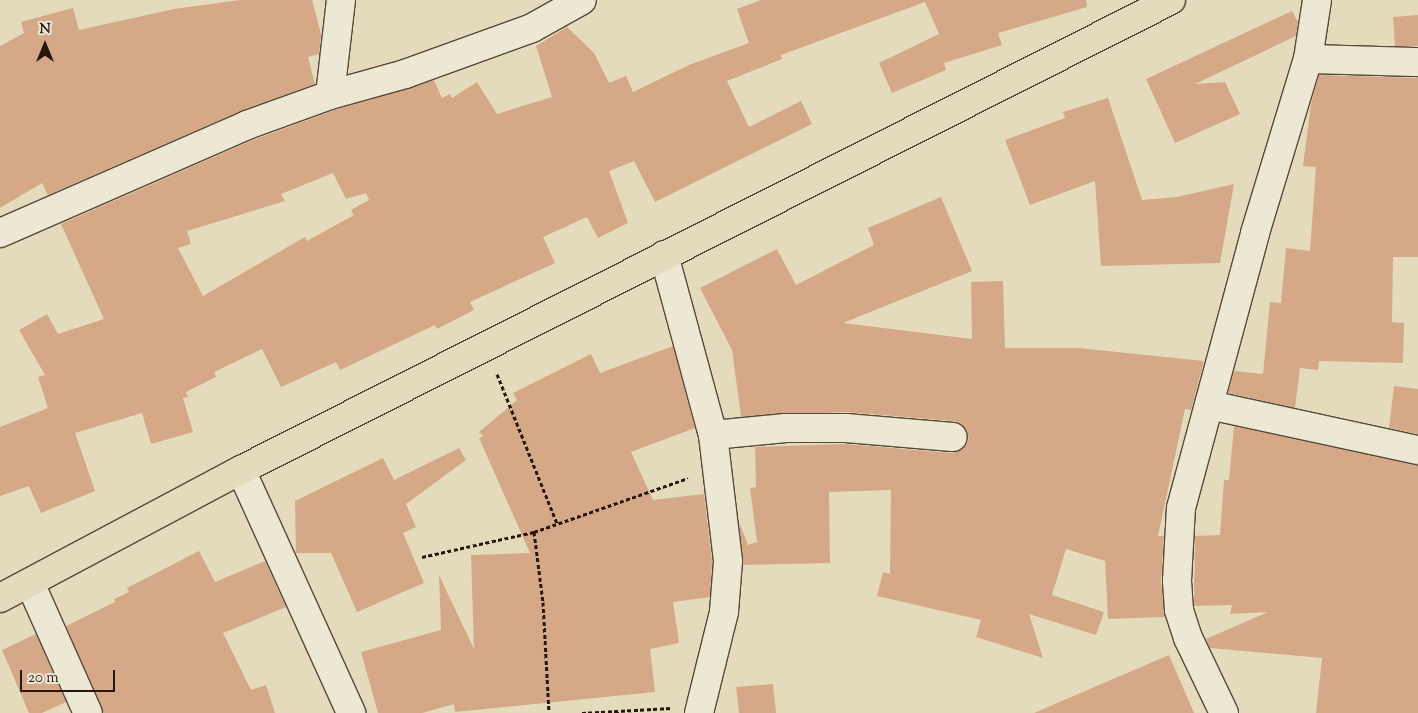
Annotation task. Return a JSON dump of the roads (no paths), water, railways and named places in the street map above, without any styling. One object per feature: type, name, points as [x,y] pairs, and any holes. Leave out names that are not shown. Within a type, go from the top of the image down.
[{"type":"main road","points":[[2,593],[30,583],[241,470],[488,348],[664,255],[1171,0]]},
{"type":"street","points":[[330,95],[341,0]]},
{"type":"street","points":[[0,233],[239,129],[330,95],[507,38],[532,28],[582,0]]},
{"type":"street","points":[[1224,713],[1188,638],[1179,610],[1176,581],[1181,508],[1255,233],[1308,59],[1318,0]]},
{"type":"street","points":[[1308,59],[1418,62]]},
{"type":"street","points":[[664,255],[713,435],[719,466],[728,583],[724,612],[699,711]]},
{"type":"street","points":[[1209,405],[1418,450]]},
{"type":"street","points":[[713,435],[786,428],[846,428],[952,437]]},
{"type":"street","points":[[241,470],[350,713]]},
{"type":"street","points":[[30,583],[88,713]]}]
